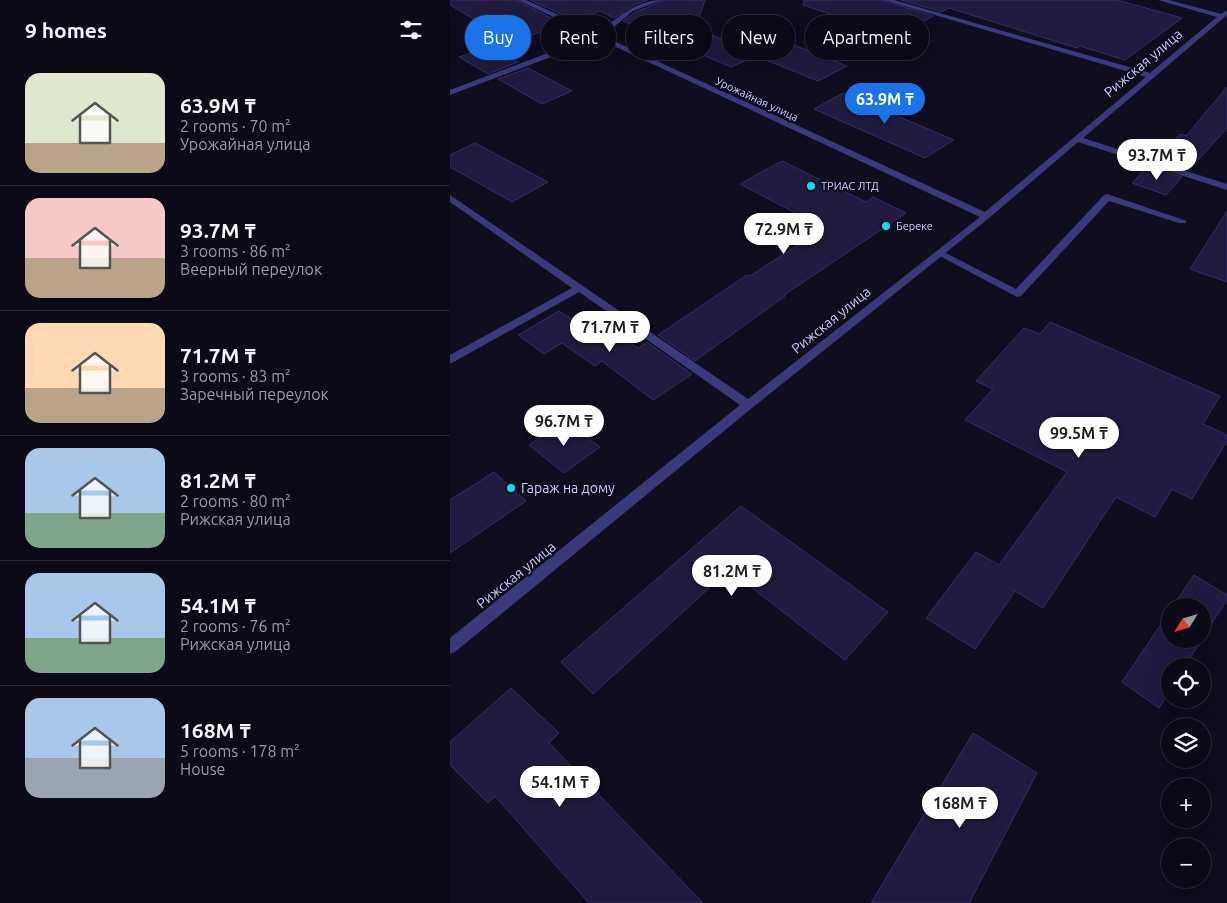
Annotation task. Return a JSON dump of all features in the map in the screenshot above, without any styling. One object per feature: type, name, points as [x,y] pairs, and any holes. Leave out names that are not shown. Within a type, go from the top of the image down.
[{"type":"street","name":"Урожайная улица","points":[[521,0],[552,15]]},
{"type":"street","points":[[616,22],[632,10],[660,0]]},
{"type":"street","points":[[887,0],[1151,76]]},
{"type":"street","points":[[1161,0],[1225,14]]},
{"type":"street","name":"Рижская улица","points":[[450,647],[748,405],[986,216],[1225,14]]},
{"type":"street","name":"Урожайная улица","points":[[616,46],[986,216]]},
{"type":"street","points":[[450,93],[541,58]]},
{"type":"street","points":[[1077,139],[1227,187]]},
{"type":"street","points":[[939,253],[1017,294],[1107,197],[1182,221]]},
{"type":"street","points":[[451,200],[748,405]]},
{"type":"street","points":[[450,360],[579,288]]},
{"type":"building","points":[[450,0],[516,0],[545,15],[541,15],[541,32],[531,35],[531,15],[467,15],[450,5]]},
{"type":"building","points":[[530,0],[648,0],[634,5],[616,17],[616,15],[608,15],[600,11],[588,15],[563,15]]},
{"type":"building","points":[[664,0],[705,0],[700,15],[631,15]]},
{"type":"building","points":[[804,0],[882,0],[933,16],[929,18],[929,15],[834,15],[803,5]]},
{"type":"building","points":[[901,0],[1117,0],[1182,18],[1125,60],[1080,46],[1077,48],[949,8],[942,12]]},
{"type":"building","points":[[712,35],[722,39],[722,60],[747,60],[731,67],[712,59]]},
{"type":"building","points":[[795,45],[805,49],[805,60],[832,60],[847,66],[818,81],[766,60],[795,60]]},
{"type":"building","points":[[465,55],[465,60],[514,60],[518,62],[488,74],[459,57]]},
{"type":"building","points":[[528,68],[572,91],[542,104],[498,79]]},
{"type":"building","points":[[1227,87],[1227,128],[1189,170],[1156,159],[1180,134],[1186,136]]},
{"type":"building","points":[[843,93],[954,140],[925,158],[814,109]]},
{"type":"building","points":[[475,143],[548,182],[512,202],[450,167],[450,155]]},
{"type":"building","points":[[782,161],[866,202],[873,197],[906,213],[784,295],[695,361],[658,335],[747,275],[750,276],[824,228],[740,184]]},
{"type":"building","points":[[1148,167],[1182,177],[1166,195],[1132,183]]},
{"type":"building","points":[[1227,211],[1227,282],[1190,269]]},
{"type":"building","points":[[559,311],[597,335],[608,328],[638,348],[647,342],[692,374],[653,400],[602,361],[595,366],[562,343],[544,354],[518,335]]},
{"type":"building","points":[[1050,322],[1220,396],[1203,424],[1227,435],[1227,441],[1192,499],[1172,489],[1155,517],[1116,497],[1043,608],[1015,591],[975,649],[926,618],[976,552],[999,565],[1067,472],[965,420],[993,389],[976,381],[1024,328],[1040,334]]},
{"type":"building","points":[[565,421],[600,447],[564,473],[529,445]]},
{"type":"building","points":[[494,472],[526,501],[450,553],[450,500]]},
{"type":"building","points":[[741,506],[888,612],[845,660],[729,570],[593,694],[561,662]]},
{"type":"building","points":[[1194,575],[1227,595],[1227,600],[1211,624],[1211,598],[1178,598]]},
{"type":"building","points":[[1161,624],[1161,648],[1196,648],[1190,658],[1161,658],[1161,705],[1159,708],[1122,682]]},
{"type":"building","points":[[511,688],[559,733],[549,743],[703,903],[589,903],[495,796],[488,803],[450,765],[450,742]]},
{"type":"building","points":[[973,733],[1037,773],[969,903],[871,903]]},
{"type":"place","name":"ТРИАС ЛТД","points":[[811,186]]},
{"type":"place","name":"Береке","points":[[886,226]]},
{"type":"place","name":"Гараж на дому","points":[[511,488]]}]
